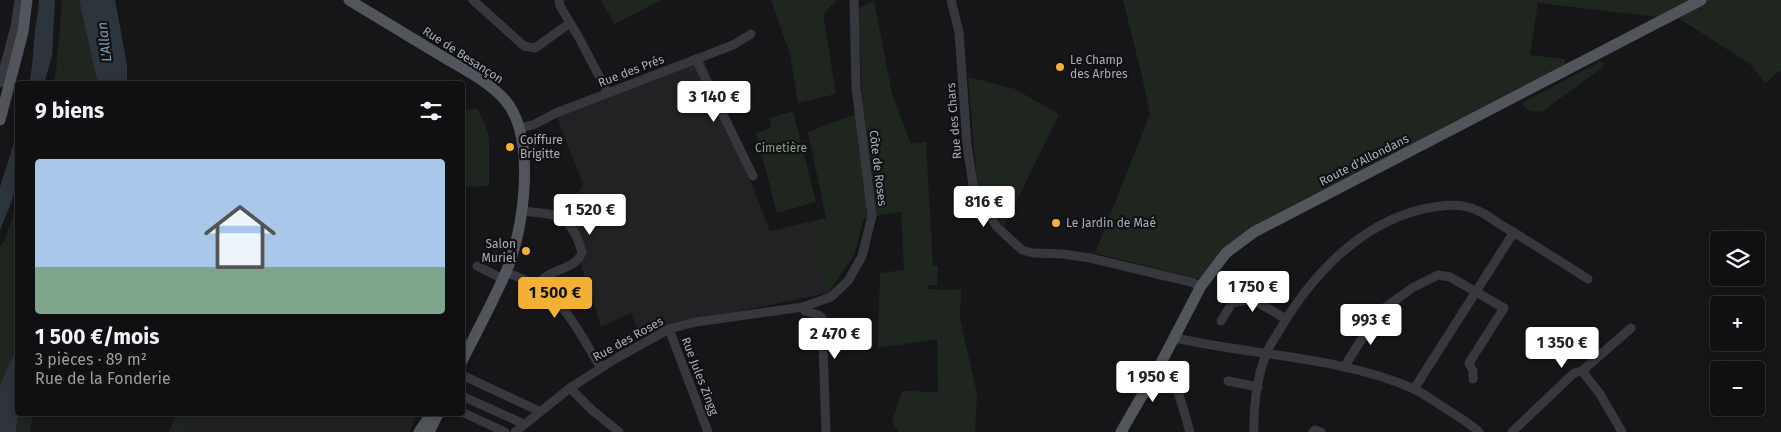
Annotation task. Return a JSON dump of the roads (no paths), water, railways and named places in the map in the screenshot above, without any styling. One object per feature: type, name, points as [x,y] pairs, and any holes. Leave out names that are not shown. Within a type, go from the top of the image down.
[{"type":"main road","points":[[0,120],[23,32],[27,0]]},
{"type":"main road","name":"Rue de Besançon","points":[[349,0],[463,68],[492,89],[506,102],[519,128],[525,173],[522,211],[505,275],[465,355]]},
{"type":"main road","name":"Route d'Allondans","points":[[1121,432],[1175,338],[1201,286],[1226,253],[1254,232],[1701,0]]},
{"type":"main road","points":[[418,432],[430,416]]},
{"type":"main road","points":[[429,432],[437,416]]},
{"type":"street","points":[[0,82],[15,27],[19,0]]},
{"type":"street","points":[[473,0],[524,46],[529,48],[535,48],[570,23]]},
{"type":"street","points":[[559,0],[560,6],[608,94]]},
{"type":"street","name":"Côte de Roses","points":[[802,307],[831,297],[848,281],[862,256],[872,216],[856,87],[854,0]]},
{"type":"street","name":"Rue des Chars","points":[[950,0],[959,32],[968,145],[974,190],[997,227],[1022,250],[1033,254],[1063,254],[1090,258],[1201,286]]},
{"type":"street","name":"Rue des Prés","points":[[519,128],[733,45],[751,34]]},
{"type":"street","points":[[696,59],[753,176]]},
{"type":"street","points":[[1254,432],[1253,414],[1266,354],[1286,319],[1310,285],[1327,265],[1344,250],[1372,231],[1413,211],[1433,206],[1454,205],[1468,207],[1514,232],[1588,279]]},
{"type":"street","points":[[522,211],[559,216],[568,221],[577,235],[582,252],[577,261],[549,273],[537,286]]},
{"type":"street","points":[[1414,389],[1514,232]]},
{"type":"street","points":[[477,266],[537,286],[551,297],[566,313],[601,368]]},
{"type":"street","points":[[1344,367],[1379,312],[1412,288],[1438,275],[1450,277],[1504,308],[1469,363],[1473,372],[1473,379]]},
{"type":"street","points":[[1221,321],[1232,303],[1252,299],[1286,319]]},
{"type":"street","points":[[802,307],[805,311],[822,318],[826,432]]},
{"type":"street","name":"Rue des Roses","points":[[515,432],[570,388],[669,329],[696,322],[802,307]]},
{"type":"street","points":[[1512,432],[1574,373],[1582,371],[1631,328]]},
{"type":"street","name":"Rue Jules Zingg","points":[[669,329],[708,432]]},
{"type":"street","points":[[1175,338],[1344,367],[1377,375],[1414,389],[1465,419],[1479,432]]},
{"type":"street","points":[[1162,361],[1165,363],[1172,378],[1190,432]]},
{"type":"street","points":[[1582,371],[1600,394],[1622,432]]},
{"type":"street","points":[[465,376],[539,411]]},
{"type":"street","points":[[1228,381],[1258,387]]},
{"type":"street","points":[[570,388],[592,410],[619,432]]},
{"type":"street","points":[[465,397],[524,424]]},
{"type":"street","points":[[465,413],[505,432]]},
{"type":"street","points":[[1313,432],[1315,430],[1321,432]]},
{"type":"water","points":[[39,0],[55,0],[52,56],[45,81],[29,81],[35,32]]},
{"type":"water","name":"L'Allan","points":[[79,0],[115,0],[127,65],[127,81],[97,81]]},
{"type":"water","points":[[15,139],[15,190],[0,230],[0,187]]},
{"type":"water","points":[[15,351],[15,416],[18,416],[16,432],[0,432],[0,385]]},
{"type":"place","name":"Le Champ des Arbres","points":[[1060,67]]},
{"type":"place","name":"Coiffure Brigitte","points":[[510,147]]},
{"type":"place","name":"Le Jardin de Maé","points":[[1056,223]]},
{"type":"place","name":"Salon Muriel","points":[[526,251]]},
{"type":"park label","name":"Cimetière","points":[[781,148]]}]
